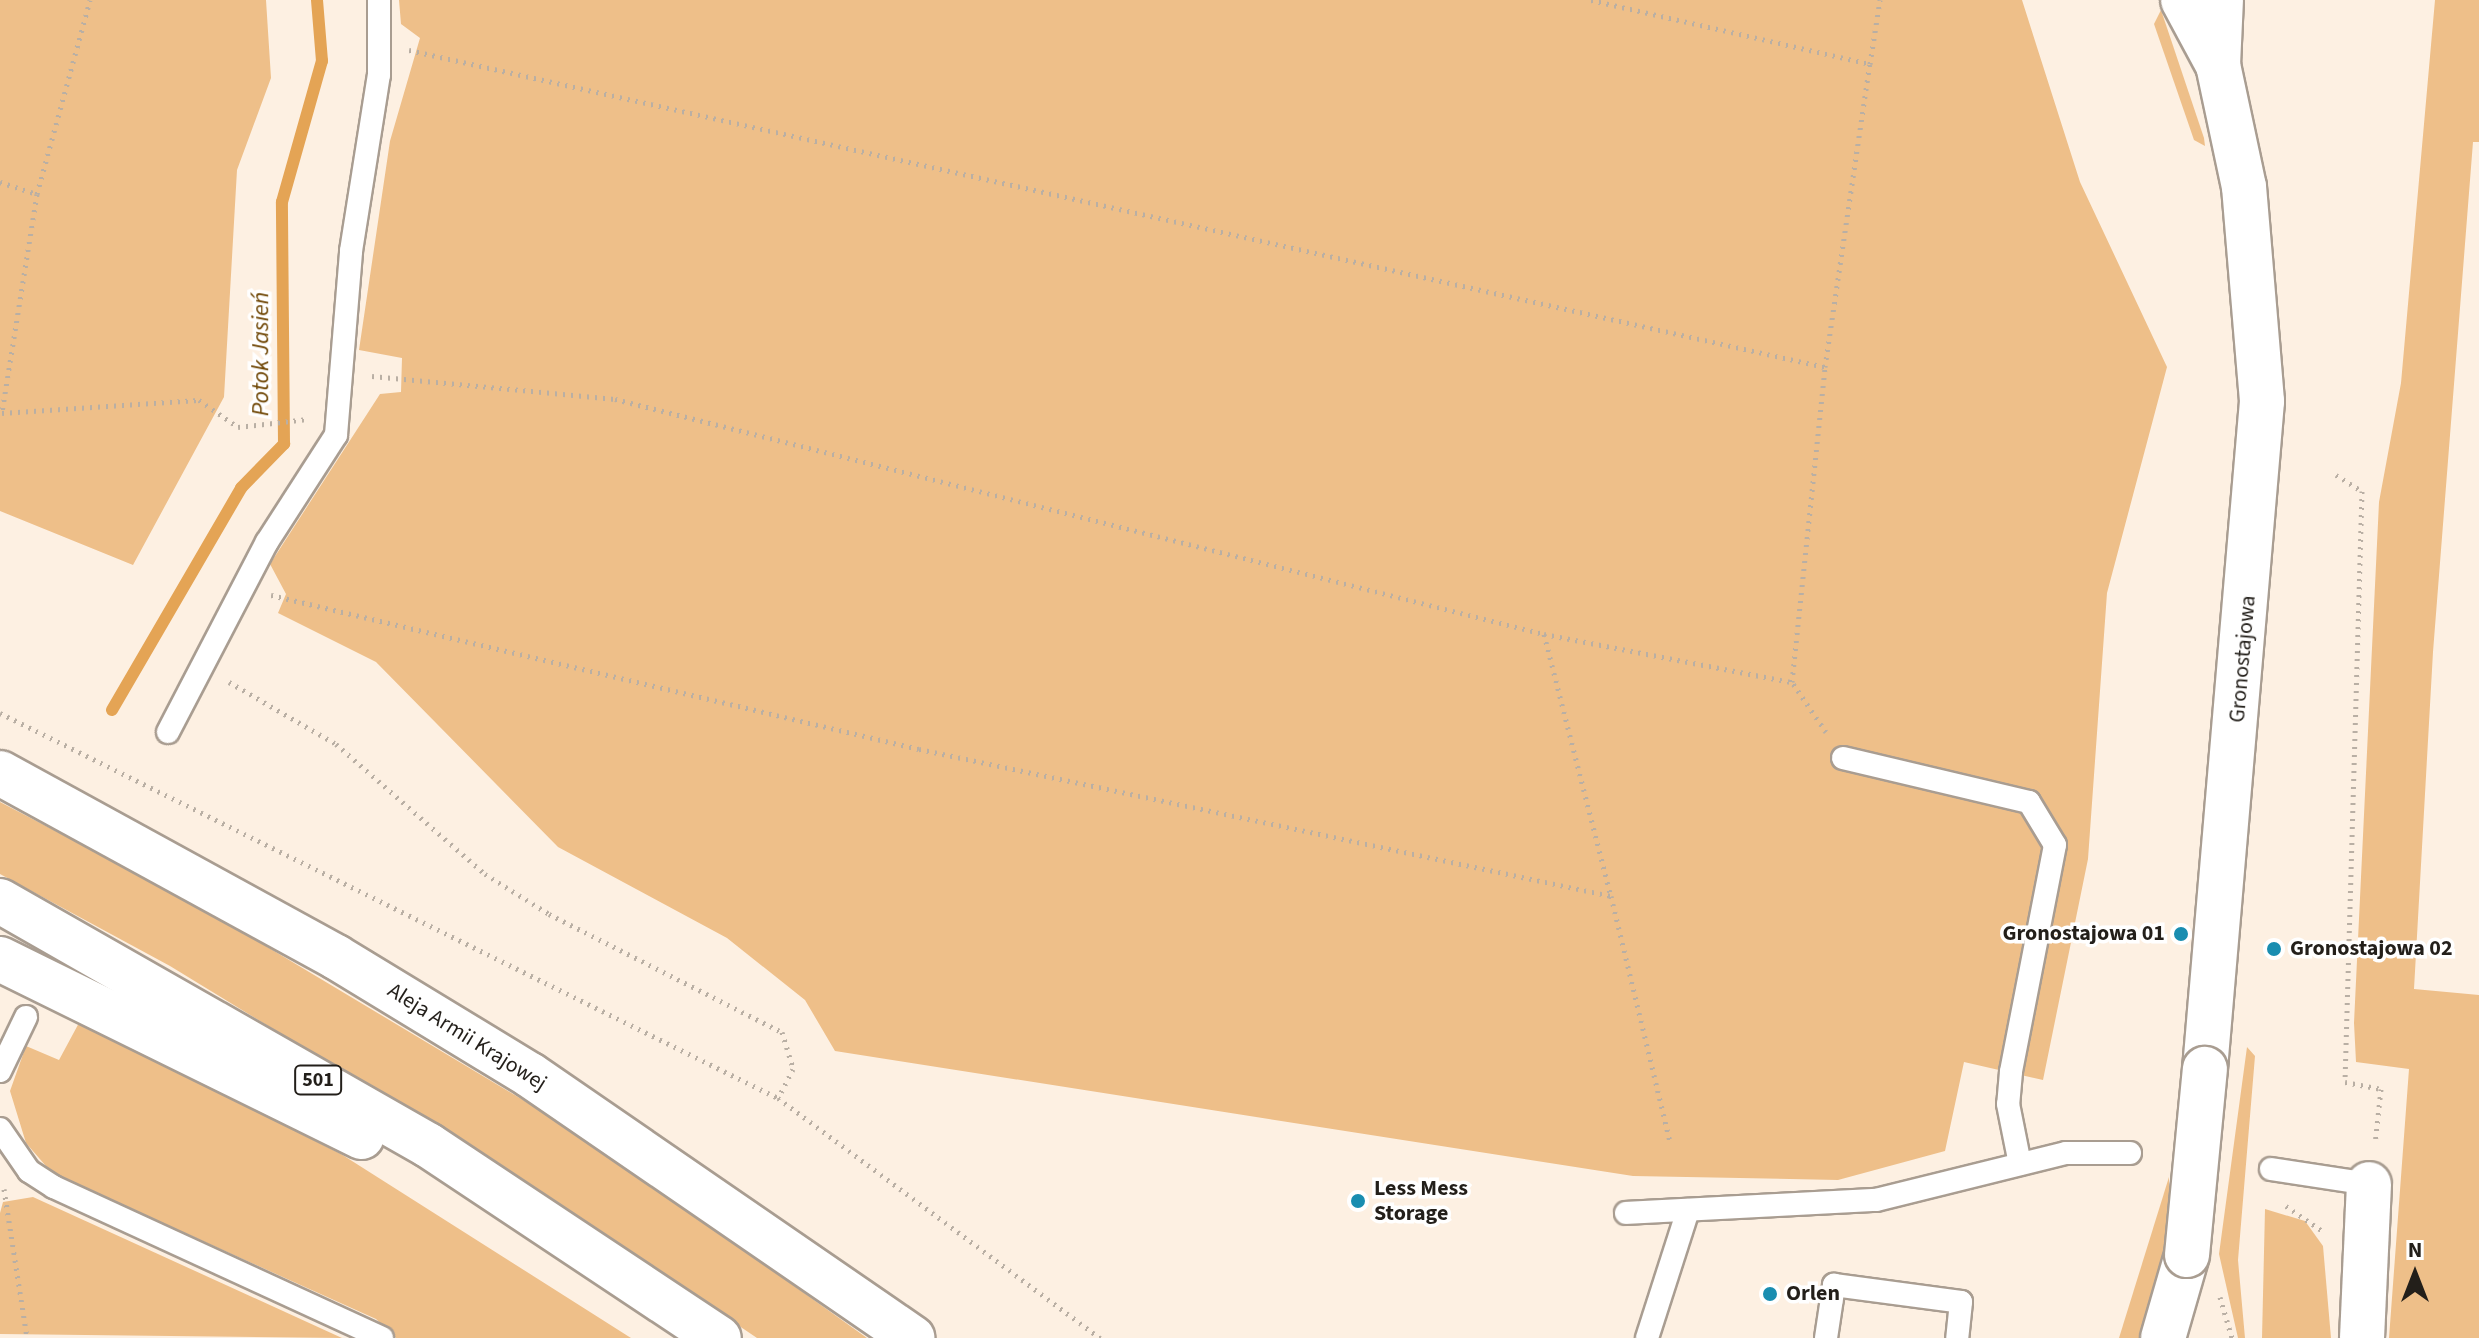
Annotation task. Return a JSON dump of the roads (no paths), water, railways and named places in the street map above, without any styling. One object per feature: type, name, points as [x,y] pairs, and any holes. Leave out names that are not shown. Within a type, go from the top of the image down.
[{"type":"main road","name":"Gronostajowa","points":[[2183,0],[2218,65]]},
{"type":"main road","name":"Gronostajowa","points":[[2163,1338],[2187,1255],[2262,401],[2248,216],[2218,65],[2221,0]]},
{"type":"main road","name":"Aleja Armii Krajowej","points":[[0,773],[336,957],[518,1068],[687,1176],[912,1338]]},
{"type":"main road","name":"501","points":[[0,901],[400,1128],[627,1274],[719,1338]]},
{"type":"main road","points":[[0,959],[627,1274]]},
{"type":"main road","points":[[2362,1338],[2369,1184]]},
{"type":"main road","name":"Gronostajowa","points":[[2187,1255],[2196,1338]]},
{"type":"lane","points":[[168,732],[245,583],[336,435],[344,375],[351,251],[380,45],[379,0]]},
{"type":"lane","points":[[1843,758],[2029,802],[2055,845],[2011,1072],[2008,1104],[2020,1164]]},
{"type":"lane","points":[[0,1071],[26,1017]]},
{"type":"lane","points":[[5,1139],[54,1187],[382,1338]]},
{"type":"lane","points":[[1626,1213],[1876,1200],[2066,1153],[2130,1153]]},
{"type":"lane","points":[[2271,1169],[2369,1184]]},
{"type":"lane","points":[[1647,1338],[1688,1210]]},
{"type":"lane","points":[[1826,1338],[1834,1285],[1961,1302],[1957,1338]]},
{"type":"waterway","name":"Potok Jasień","points":[[112,710],[241,488],[284,444],[282,202],[322,61],[317,0]]},
{"type":"place","name":"Gronostajowa 01","points":[[2181,934]]},
{"type":"place","name":"Gronostajowa 02","points":[[2274,949]]},
{"type":"place","name":"Less Mess Storage","points":[[1358,1201]]},
{"type":"place","name":"Orlen","points":[[1770,1294]]}]
